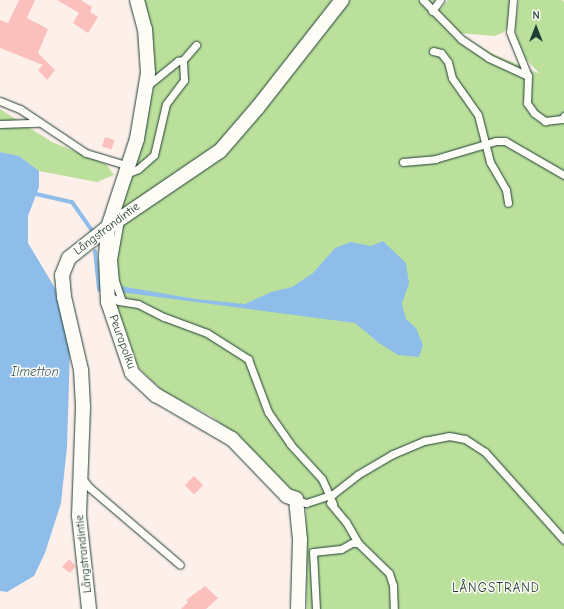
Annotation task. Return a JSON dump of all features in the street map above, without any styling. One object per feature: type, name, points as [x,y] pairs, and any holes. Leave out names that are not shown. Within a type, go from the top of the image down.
[{"type":"street","name":"Peurapolku","points":[[137,0],[145,29],[148,73],[137,139],[108,227],[106,257],[108,295],[132,373],[156,395],[232,439],[287,496],[296,499]]},
{"type":"street","name":"Långstrandintie","points":[[89,609],[80,535],[80,476],[83,407],[81,370],[64,297],[62,275],[69,258],[108,227],[220,150],[258,107],[342,0]]},
{"type":"street","points":[[296,499],[300,540],[298,609]]},
{"type":"lane","points":[[423,0],[432,11],[461,38],[478,50],[528,76]]},
{"type":"lane","points":[[432,11],[440,0]]},
{"type":"lane","points":[[513,0],[510,32],[518,56],[528,76],[527,103],[534,113],[545,120],[562,119],[564,116]]},
{"type":"lane","points":[[145,87],[164,75],[178,61],[183,60],[196,45]]},
{"type":"lane","points":[[433,51],[441,53],[448,62],[452,78],[478,115],[490,162],[506,190],[508,203]]},
{"type":"lane","points":[[0,101],[20,109],[38,123],[86,153],[127,170],[138,169],[154,155],[166,104],[184,80],[183,60]]},
{"type":"lane","points":[[0,124],[38,123]]},
{"type":"lane","points":[[403,162],[435,159],[486,144],[505,141],[564,174]]},
{"type":"lane","points":[[120,219],[114,259],[114,281],[122,302]]},
{"type":"lane","points":[[108,295],[122,302],[138,304],[164,317],[207,332],[248,359],[268,412],[290,444],[322,479],[333,504],[358,543],[390,573],[394,585],[394,609]]},
{"type":"lane","points":[[296,499],[306,503],[329,496],[357,475],[393,454],[424,441],[449,436],[466,439],[485,452],[564,540]]},
{"type":"lane","points":[[80,476],[90,488],[180,565]]},
{"type":"lane","points":[[315,500],[333,504]]},
{"type":"lane","points":[[316,609],[313,552],[341,549],[352,543],[358,543]]},
{"type":"green space","points":[[141,0],[437,0],[431,4],[439,11],[448,0],[510,0],[508,24],[504,32],[495,36],[459,33],[491,53],[540,74],[526,59],[518,42],[515,27],[519,0],[562,0],[564,2],[564,609],[307,609],[306,508],[302,495],[288,487],[246,444],[211,416],[164,392],[139,368],[120,316],[110,278],[109,259],[153,91],[152,62]]},
{"type":"green space","points":[[0,109],[52,142],[106,164],[114,175],[97,182],[39,171],[19,156],[0,152]]},
{"type":"water","name":"Ilmetton","points":[[0,152],[19,156],[39,171],[39,187],[28,216],[28,243],[55,288],[70,350],[67,447],[61,503],[45,553],[34,576],[7,592],[0,591]]},
{"type":"water","points":[[383,241],[406,263],[409,283],[402,304],[406,319],[416,328],[423,345],[419,357],[398,355],[379,343],[355,323],[120,292],[120,286],[196,299],[245,304],[271,292],[292,287],[313,273],[335,248],[351,242],[371,246]]},
{"type":"building","points":[[19,0],[35,0],[27,18],[48,29],[38,53],[55,70],[47,80],[38,70],[43,65],[0,48],[0,20],[8,23]]},
{"type":"building","points":[[57,0],[81,0],[92,7],[90,12],[98,17],[88,33],[73,23],[79,13]]},
{"type":"building","points":[[105,137],[115,140],[112,149],[102,147]]},
{"type":"building","points":[[194,476],[203,485],[194,494],[185,485]]},
{"type":"building","points":[[69,559],[76,566],[70,573],[62,567]]},
{"type":"building","points":[[205,586],[218,598],[206,609],[181,609],[188,602],[186,600]]},
{"type":"waterway","points":[[36,194],[72,202],[93,232]]},
{"type":"waterway","points":[[95,251],[99,290]]},
{"type":"district","name":"LÅNGSTRAND","points":[[496,588]]}]
